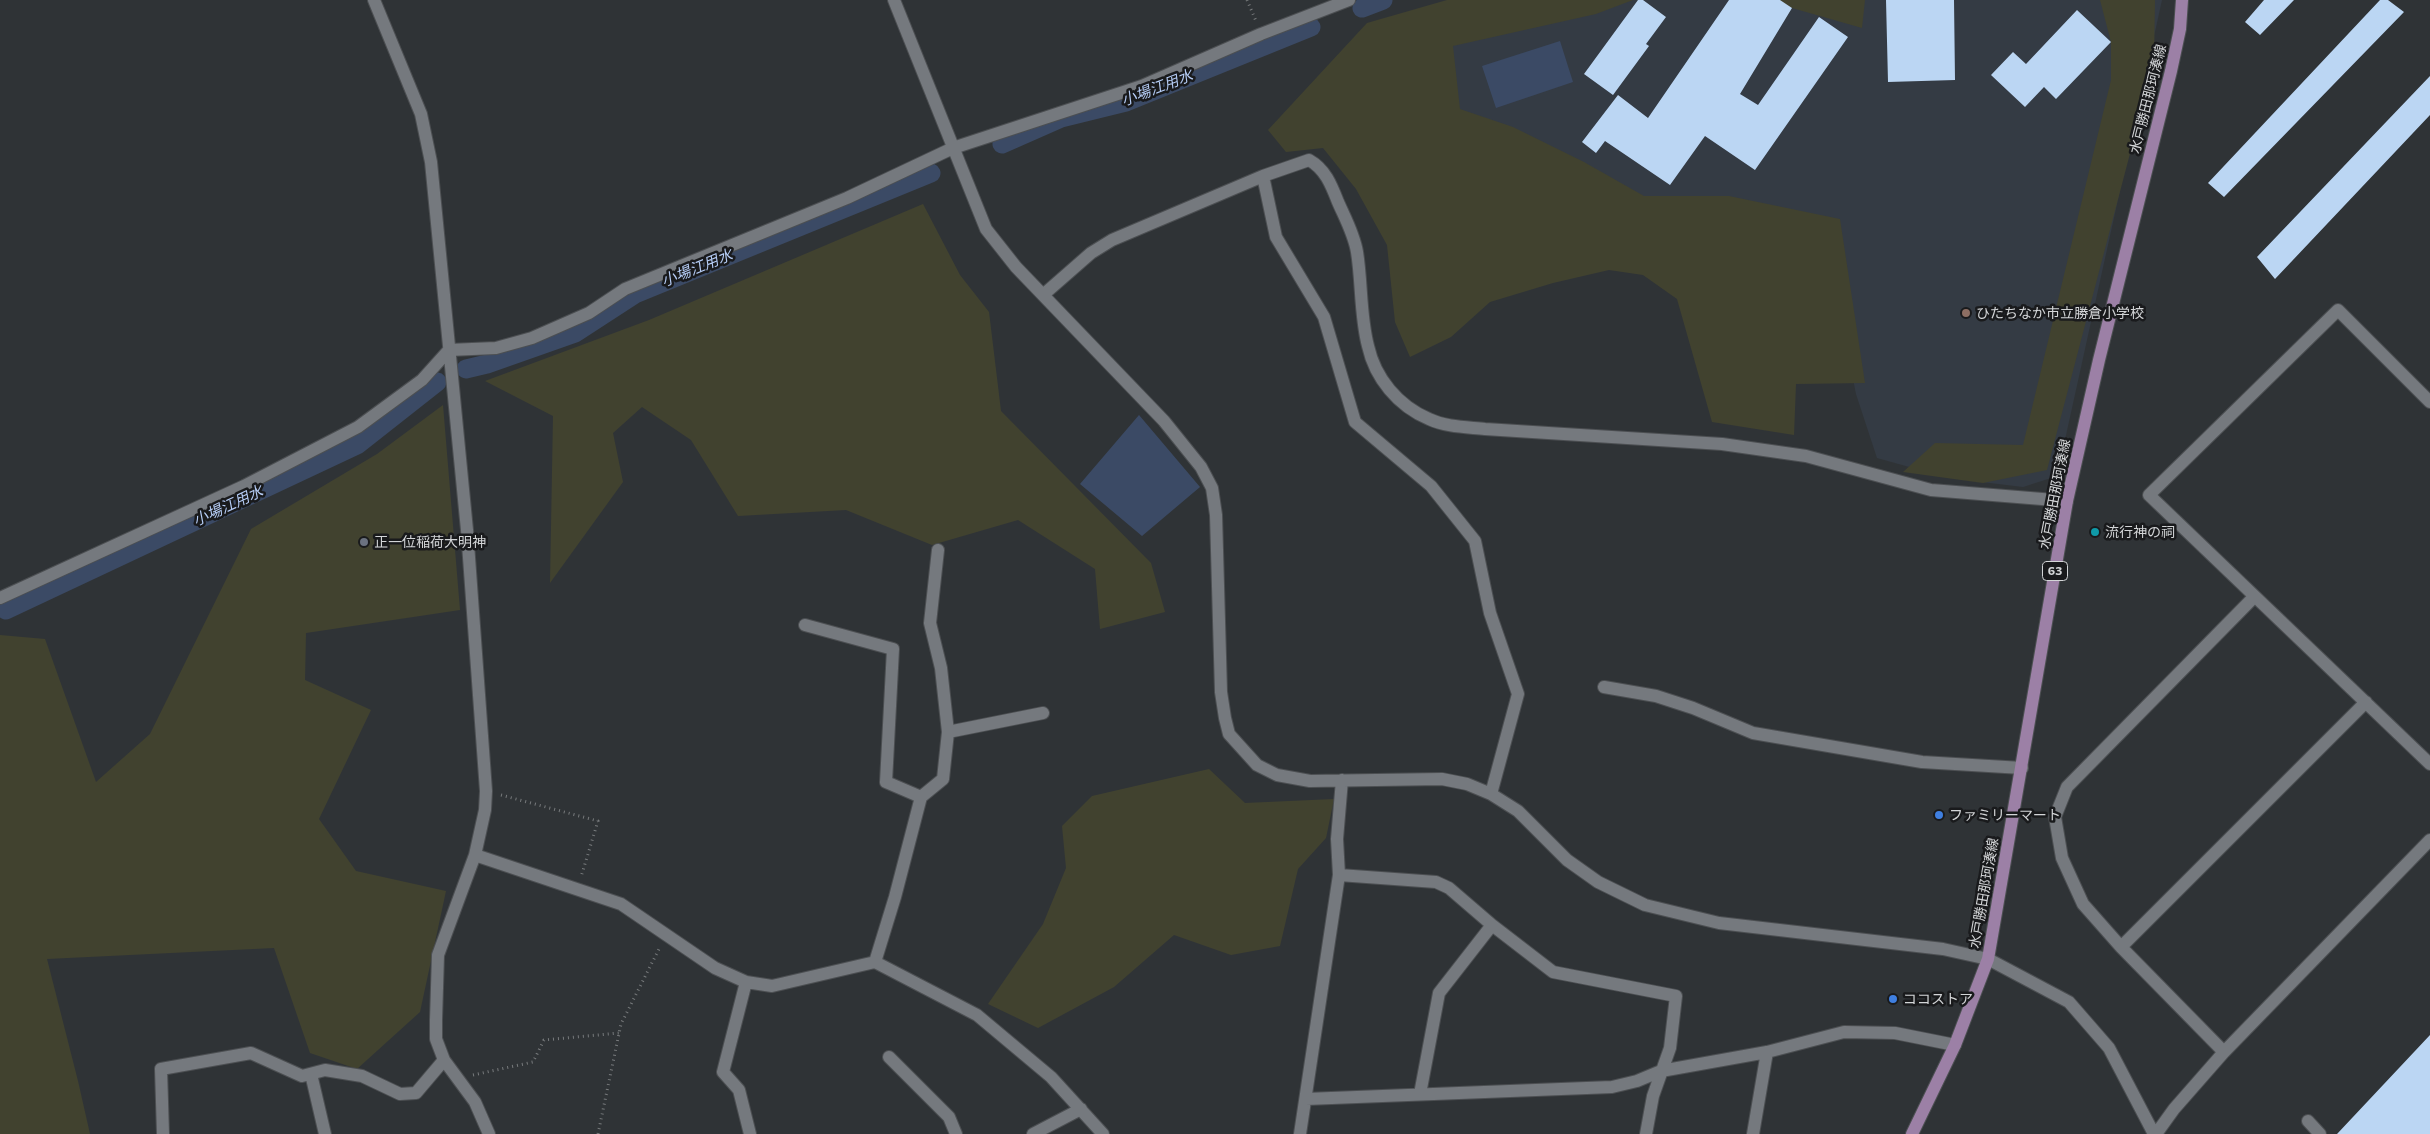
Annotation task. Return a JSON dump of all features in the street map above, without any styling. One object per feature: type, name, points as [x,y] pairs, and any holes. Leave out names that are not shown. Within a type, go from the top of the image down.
[{"type":"main road","name":"水戸勝田那珂湊線","points":[[1912,1134],[1955,1045],[1988,959],[2067,502],[2099,360],[2171,70],[2180,29],[2182,0]]},
{"type":"street","points":[[374,0],[420,114],[431,162],[467,530],[486,791],[485,810],[475,855],[438,955],[436,1039],[444,1060],[475,1102],[490,1134]]},
{"type":"street","points":[[894,0],[986,229],[1016,267],[1164,422],[1201,466],[1212,488],[1216,515],[1221,692],[1224,718],[1229,734],[1257,765],[1277,776],[1310,781],[1442,779],[1467,784],[1490,794],[1518,811],[1567,860],[1598,882],[1644,905],[1720,923],[1944,949],[1988,959],[2069,1002],[2109,1048],[2155,1134],[2174,1109],[2224,1052],[2430,840]]},
{"type":"street","points":[[0,598],[244,486],[358,427],[422,380],[450,350],[496,348],[532,338],[590,313],[625,289],[848,198],[953,148],[1142,86],[1261,34],[1349,0]]},
{"type":"street","points":[[1044,295],[1091,253],[1112,240],[1263,176],[1309,160],[1320,166],[1345,216],[1356,250],[1367,346],[1376,372],[1403,403],[1429,420],[1453,426],[1477,428],[1722,444],[1806,456],[1931,490],[2067,502]]},
{"type":"street","points":[[1263,176],[1276,237],[1324,317],[1355,422],[1431,486],[1475,541],[1490,613],[1518,694],[1490,794]]},
{"type":"street","points":[[2430,402],[2338,310],[2149,495],[2430,764]]},
{"type":"street","points":[[874,962],[895,897],[921,797],[943,779],[948,732],[941,668],[930,623],[938,550]]},
{"type":"street","points":[[2224,1052],[2121,947],[2084,904],[2062,858],[2055,817],[2067,787],[2254,596]]},
{"type":"street","points":[[806,625],[893,649],[886,782],[921,797]]},
{"type":"street","points":[[1604,687],[1656,696],[1693,708],[1753,733],[1922,762],[2022,768]]},
{"type":"street","points":[[2121,947],[2366,702]]},
{"type":"street","points":[[948,732],[1043,713]]},
{"type":"street","points":[[1300,1134],[1339,875],[1337,839],[1342,780]]},
{"type":"street","points":[[475,855],[621,904],[715,968],[746,982],[772,986],[874,962],[977,1015],[1051,1077],[1103,1134]]},
{"type":"street","points":[[1339,875],[1436,882],[1449,888],[1552,972],[1676,996],[1670,1048],[1653,1096],[1646,1134]]},
{"type":"street","points":[[1420,1094],[1439,992],[1492,925]]},
{"type":"street","points":[[746,982],[723,1072],[739,1090],[750,1134]]},
{"type":"street","points":[[1306,1099],[1612,1087],[1637,1081],[1661,1071],[1767,1052],[1844,1032],[1895,1033],[1955,1045]]},
{"type":"street","points":[[1753,1134],[1767,1052]]},
{"type":"street","points":[[163,1134],[161,1069],[251,1053],[302,1076],[325,1070],[362,1076],[400,1094],[416,1093],[444,1060]]},
{"type":"street","points":[[888,1057],[950,1117],[956,1134]]},
{"type":"street","points":[[311,1074],[325,1134]]},
{"type":"street","points":[[1033,1134],[1081,1109]]},
{"type":"street","points":[[2308,1121],[2320,1134]]},
{"type":"path","points":[[1247,0],[1261,34]]},
{"type":"path","points":[[486,791],[598,820],[578,889]]},
{"type":"path","points":[[598,1134],[621,1024],[666,935]]},
{"type":"path","points":[[459,1078],[533,1062],[544,1040],[619,1033]]},
{"type":"shaded area","name":"ひたちなか市立勝倉小学校","points":[[1498,0],[2162,0],[2057,476],[2023,487],[1949,478],[1877,458],[1856,394],[1824,232],[1648,215],[1454,133],[1438,12]]},
{"type":"green space","points":[[1447,0],[1633,0],[1596,14],[1453,46],[1460,109],[1513,127],[1584,162],[1644,196],[1729,196],[1840,219],[1865,383],[1796,384],[1794,435],[1712,422],[1677,299],[1643,275],[1609,270],[1553,283],[1490,302],[1451,337],[1410,357],[1395,322],[1387,245],[1356,189],[1323,148],[1286,152],[1268,130],[1367,23]]},
{"type":"green space","points":[[1776,0],[1865,0],[1862,28],[1792,8]]},
{"type":"green space","points":[[2100,0],[2155,0],[2154,62],[2047,470],[1983,483],[1903,472],[1935,443],[2023,445],[2111,80],[2111,42]]},
{"type":"green space","points":[[923,204],[960,275],[989,312],[1001,411],[1151,563],[1165,612],[1100,629],[1095,569],[1018,520],[932,545],[846,510],[738,516],[691,440],[642,407],[613,433],[623,482],[550,583],[553,416],[485,381],[649,320]]},
{"type":"green space","points":[[443,405],[460,610],[306,633],[305,680],[371,710],[319,819],[356,871],[446,891],[420,1012],[357,1069],[310,1053],[274,948],[47,959],[90,1134],[0,1134],[0,635],[45,639],[96,782],[150,734],[251,529],[377,454]]},
{"type":"green space","points":[[1209,769],[1245,803],[1334,799],[1326,838],[1298,869],[1280,946],[1231,955],[1174,935],[1114,987],[1038,1028],[988,1004],[1043,924],[1066,868],[1062,826],[1092,796]]},
{"type":"water","points":[[1560,41],[1573,82],[1496,108],[1482,66]]},
{"type":"water","points":[[1139,415],[1200,487],[1142,536],[1080,484]]},
{"type":"building","points":[[1638,0],[1643,0],[1666,17],[1646,44],[1649,46],[1613,95],[1584,74]]},
{"type":"building","points":[[1729,0],[1780,0],[1792,8],[1740,94],[1758,105],[1819,17],[1848,37],[1755,170],[1705,136],[1670,185],[1605,141],[1596,153],[1582,142],[1618,95],[1648,118]]},
{"type":"building","points":[[1886,0],[1954,0],[1955,80],[1888,82]]},
{"type":"building","points":[[2264,0],[2294,0],[2260,35],[2245,22]]},
{"type":"building","points":[[2380,0],[2388,0],[2404,12],[2224,197],[2208,183]]},
{"type":"building","points":[[2077,10],[2111,42],[2056,99],[2044,87],[2025,107],[1991,75],[2013,52],[2026,64]]},
{"type":"building","points":[[2430,76],[2430,115],[2275,279],[2257,257]]},
{"type":"building","points":[[2430,1035],[2430,1134],[2337,1134]]},
{"type":"waterway","name":"小場江用水","points":[[1362,8],[1383,0]]},
{"type":"waterway","name":"小場江用水","points":[[1002,144],[1061,118],[1126,102],[1311,27]]},
{"type":"waterway","name":"小場江用水","points":[[466,369],[487,364],[575,333],[635,294],[931,173]]},
{"type":"waterway","name":"小場江用水","points":[[6,610],[357,445],[437,382]]},
{"type":"place","name":"ひたちなか市立勝倉小学校","points":[[1966,313]]},
{"type":"place","name":"流行神の祠","points":[[2095,532]]},
{"type":"place","name":"正一位稲荷大明神","points":[[364,542]]},
{"type":"place","name":"ファミリーマート","points":[[1939,815]]},
{"type":"place","name":"ココストア","points":[[1893,999]]}]
